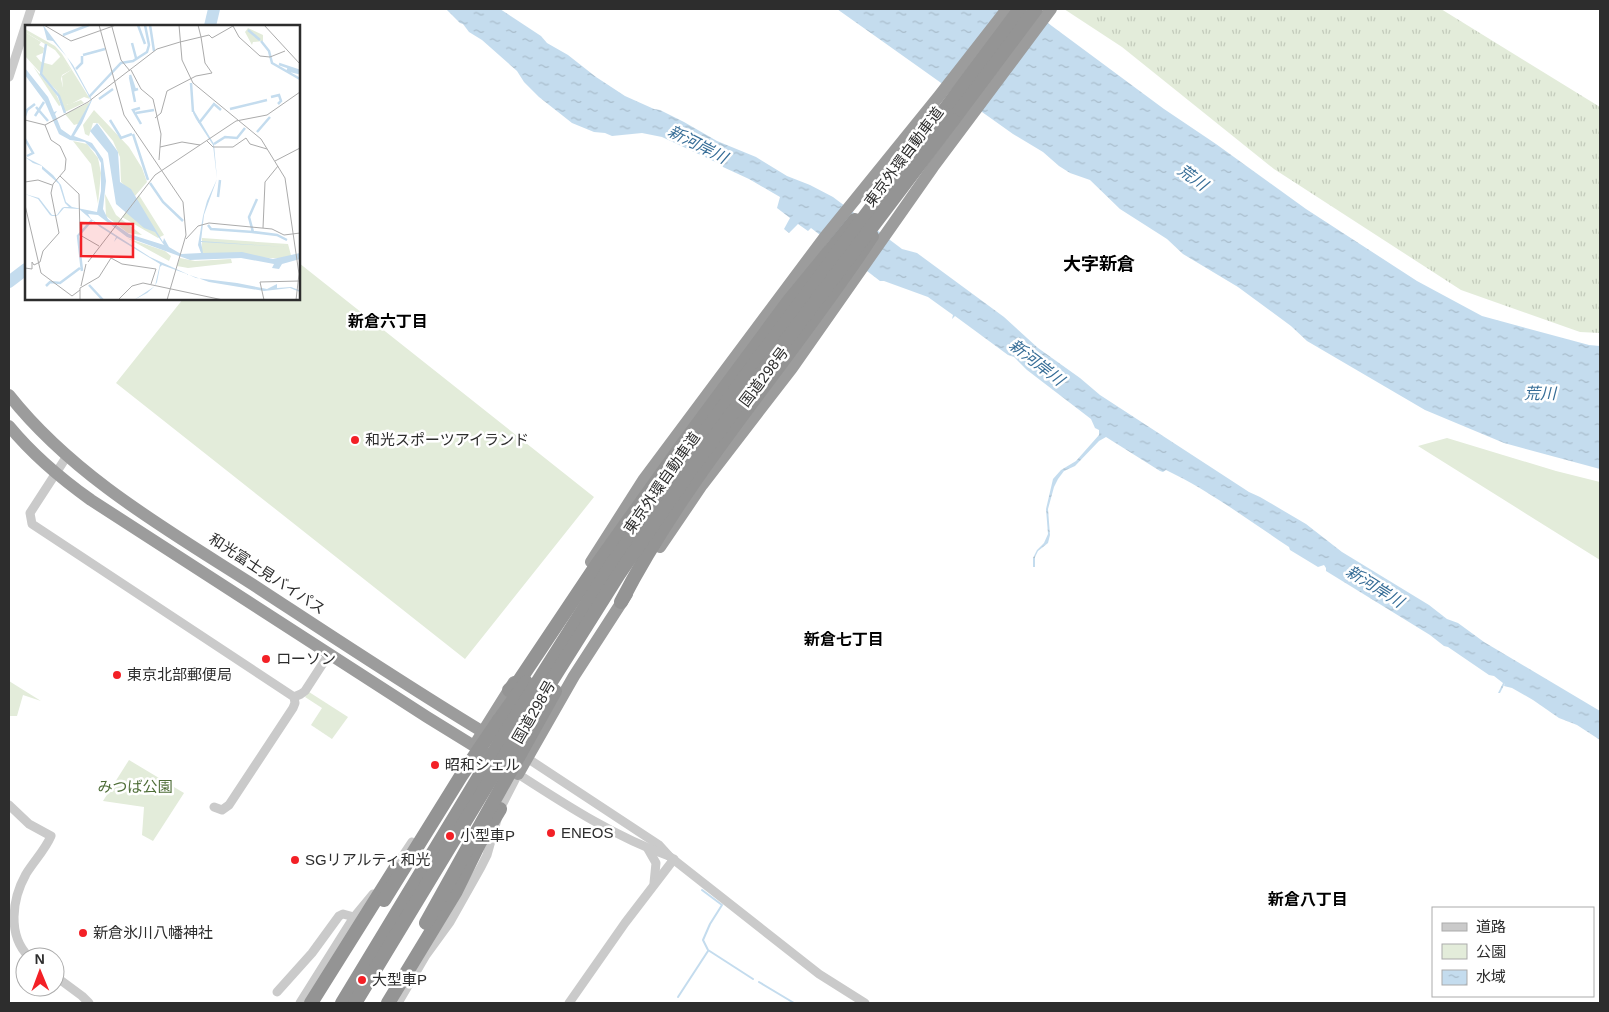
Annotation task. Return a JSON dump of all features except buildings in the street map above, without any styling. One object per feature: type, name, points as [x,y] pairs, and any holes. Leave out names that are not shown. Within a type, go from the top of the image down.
[{"type":"highway","name":"国道298号","points":[[474,746],[644,479],[812,254],[1007,9]]},
{"type":"highway","name":"東京外環自動車道","points":[[355,1003],[600,603],[698,460],[831,279],[1020,9]]},
{"type":"highway","name":"東京外環自動車道","points":[[342,1003],[506,732],[610,567],[710,424],[908,169],[1036,9]]},
{"type":"highway","name":"国道298号","points":[[518,774],[574,676],[621,602],[702,485],[792,368],[933,167],[1051,9]]},
{"type":"highway","points":[[509,690],[519,681],[690,433],[788,302],[872,198],[908,169]]},
{"type":"highway","points":[[621,602],[641,564],[700,474],[845,278],[908,169]]},
{"type":"highway","name":"和光富士見バイパス","points":[[9,395],[27,417],[67,456],[104,486],[156,522],[527,758]]},
{"type":"highway","points":[[9,426],[28,448],[56,474],[104,508],[518,774]]},
{"type":"highway","points":[[384,900],[461,776],[561,632],[610,567]]},
{"type":"highway","points":[[426,923],[532,735],[600,603]]},
{"type":"highway","points":[[485,753],[503,743],[529,715],[574,676]]},
{"type":"highway","points":[[397,1003],[480,842],[500,810]]},
{"type":"highway","points":[[311,1003],[395,869]]},
{"type":"street","points":[[26,25],[31,9]]},
{"type":"street","points":[[9,77],[25,28]]},
{"type":"street","points":[[67,456],[30,513],[30,520],[34,525],[294,697],[294,706],[229,806],[222,810],[214,807]]},
{"type":"street","points":[[294,697],[305,691],[329,654]]},
{"type":"street","points":[[300,1003],[354,917],[395,869],[474,746]]},
{"type":"street","points":[[527,758],[659,845],[819,974],[865,1003]]},
{"type":"street","points":[[500,810],[518,774],[588,819],[672,857]]},
{"type":"street","points":[[9,805],[29,824],[51,836],[47,846],[26,874],[17,897],[14,921],[20,947]]},
{"type":"street","points":[[643,845],[649,850],[655,860],[656,870],[653,886]]},
{"type":"street","points":[[569,1003],[672,857]]},
{"type":"street","points":[[277,992],[312,954],[339,916],[343,914],[354,917]]},
{"type":"street","points":[[65,983],[88,1003]]},
{"type":"green space","points":[[1064,9],[1441,9],[1600,107],[1600,333],[1580,332],[1461,290],[1274,169],[1122,47]]},
{"type":"green space","name":"和光スポーツアイランド","points":[[300,264],[594,497],[465,659],[116,383],[182,300],[300,300]]},
{"type":"green space","points":[[1447,438],[1556,471],[1600,482],[1600,560],[1418,446]]},
{"type":"green space","points":[[9,681],[41,701],[23,695],[17,716],[9,716]]},
{"type":"green space","points":[[309,692],[348,717],[332,739],[311,725],[322,708],[305,697]]},
{"type":"green space","name":"みつば公園","points":[[129,760],[184,793],[153,841],[142,835],[144,807],[103,801]]},
{"type":"water","name":"新河岸川","points":[[446,9],[500,9],[625,96],[660,110],[717,141],[756,157],[787,176],[833,197],[902,249],[917,253],[1004,317],[1038,348],[1100,395],[1249,492],[1306,524],[1342,552],[1429,605],[1447,619],[1458,623],[1484,642],[1600,711],[1600,740],[1577,725],[1559,718],[1512,688],[1504,686],[1505,683],[1500,693],[1498,693],[1503,683],[1494,676],[1489,675],[1430,635],[1326,571],[1324,565],[1318,567],[1290,550],[1289,547],[1213,496],[1166,470],[1160,471],[1106,437],[1099,441],[1075,466],[1064,471],[1058,479],[1048,509],[1050,535],[1048,543],[1038,551],[1035,557],[1035,567],[1033,567],[1033,558],[1048,534],[1046,509],[1053,479],[1061,470],[1076,461],[1099,435],[1099,430],[1095,428],[1091,419],[1027,370],[1014,357],[1008,355],[955,316],[952,319],[953,315],[928,297],[880,281],[811,228],[808,231],[798,224],[789,233],[784,229],[790,218],[777,208],[780,197],[749,179],[662,137],[642,133],[612,136],[594,132],[572,123],[539,97],[524,82],[517,71],[482,40],[469,32]]},
{"type":"water","name":"荒川","points":[[837,9],[1029,9],[1164,109],[1306,209],[1417,281],[1482,316],[1589,345],[1600,346],[1600,469],[1504,443],[1425,410],[1307,341],[1291,326],[1238,287],[1183,254],[1167,239],[1120,209],[1090,180],[1070,173],[1059,166],[1043,152],[1013,134]]},
{"type":"waterway","points":[[210,25],[214,9]]},
{"type":"waterway","points":[[9,282],[25,270]]},
{"type":"waterway","points":[[702,890],[722,905],[703,940],[708,950],[753,979]]},
{"type":"waterway","points":[[678,997],[708,951]]},
{"type":"waterway","points":[[759,982],[794,1003]]},
{"type":"place","name":"和光スポーツアイランド","points":[[355,440]]},
{"type":"place","name":"ローソン","points":[[266,659]]},
{"type":"place","name":"東京北部郵便局","points":[[117,675]]},
{"type":"place","name":"昭和シェル","points":[[435,765]]},
{"type":"place","name":"ENEOS","points":[[551,833]]},
{"type":"place","name":"小型車P","points":[[450,836]]},
{"type":"place","name":"SGリアルティ和光","points":[[295,860]]},
{"type":"place","name":"新倉氷川八幡神社","points":[[83,933]]},
{"type":"place","name":"大型車P","points":[[362,980]]},
{"type":"district","name":"大字新倉","points":[[1099,264]]},
{"type":"district","name":"新倉六丁目","points":[[388,321]]},
{"type":"district","name":"新倉七丁目","points":[[844,639]]},
{"type":"district","name":"新倉八丁目","points":[[1308,899]]}]
